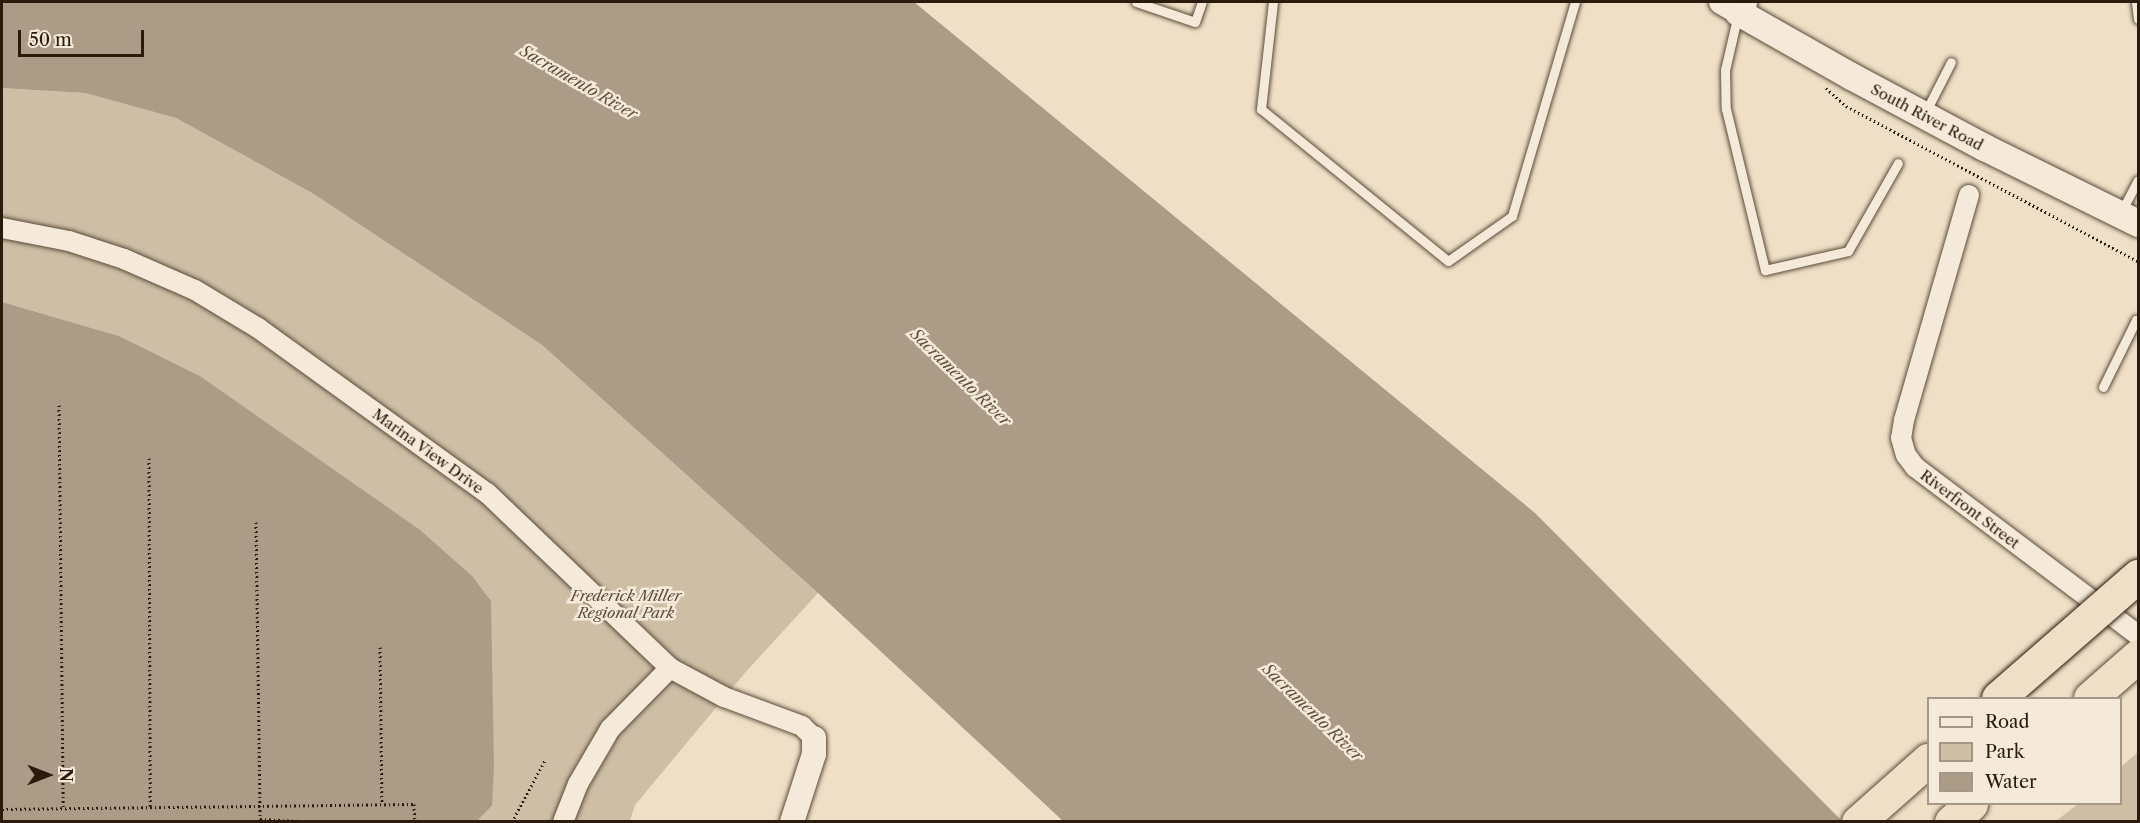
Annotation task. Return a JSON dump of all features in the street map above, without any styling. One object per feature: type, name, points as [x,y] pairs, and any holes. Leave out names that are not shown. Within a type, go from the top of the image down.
[{"type":"highway","points":[[2000,697],[2139,576]]},
{"type":"highway","points":[[2092,697],[2139,656]]},
{"type":"highway","points":[[1858,822],[1927,762]]},
{"type":"highway","points":[[1951,822],[1970,805]]},
{"type":"main road","name":"South River Road","points":[[1734,5],[1924,115],[2130,218]]},
{"type":"street","name":"Riverfront Street","points":[[1969,195],[1904,420],[1901,438],[1906,455],[1915,467],[2139,635]]},
{"type":"street","name":"Marina View Drive","points":[[2,228],[69,241],[124,259],[195,290],[258,328],[487,494],[670,668],[724,697],[802,726],[814,738]]},
{"type":"street","points":[[563,822],[578,784],[610,729],[670,668]]},
{"type":"street","points":[[792,822],[814,754],[814,738]]},
{"type":"lane","points":[[1136,2],[1195,22],[1202,2]]},
{"type":"lane","points":[[1273,2],[1261,109],[1448,261],[1512,216],[1575,2]]},
{"type":"lane","points":[[2136,2],[2139,19]]},
{"type":"lane","points":[[1734,5],[1725,70],[1726,109],[1765,270],[1848,251],[1898,163]]},
{"type":"lane","points":[[1924,115],[1951,62]]},
{"type":"lane","points":[[2130,218],[2139,180]]},
{"type":"lane","points":[[2103,387],[2136,320],[2139,321]]},
{"type":"path","points":[[1822,84],[1846,106],[2139,261]]},
{"type":"path","points":[[59,405],[63,808]]},
{"type":"path","points":[[149,458],[150,807]]},
{"type":"path","points":[[256,522],[260,819],[320,822]]},
{"type":"path","points":[[380,647],[382,804]]},
{"type":"path","points":[[512,822],[546,758]]},
{"type":"path","points":[[2,809],[414,804],[415,822]]},
{"type":"green space","name":"Frederick Miller Regional Park","points":[[2,88],[85,93],[176,118],[312,193],[542,345],[818,593],[744,674],[635,805],[630,821],[477,821],[492,806],[419,529],[200,376],[119,336],[2,302]]},
{"type":"green space","points":[[2138,752],[2138,821],[2056,821],[2077,805],[2122,805],[2122,766]]},
{"type":"water","name":"Sacramento River","points":[[2,2],[914,2],[1535,513],[1842,821],[1063,821],[818,593],[542,345],[312,193],[176,118],[85,93],[2,88]]},
{"type":"water","points":[[2,302],[119,336],[200,376],[419,529],[472,576],[491,601],[494,766],[492,806],[477,821],[2,821]]}]
